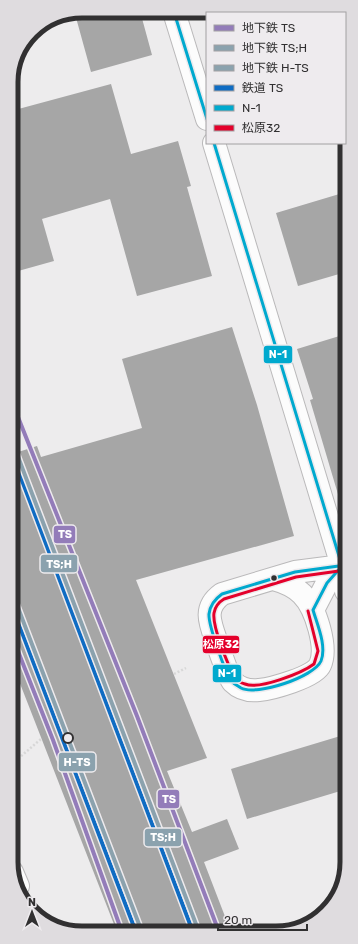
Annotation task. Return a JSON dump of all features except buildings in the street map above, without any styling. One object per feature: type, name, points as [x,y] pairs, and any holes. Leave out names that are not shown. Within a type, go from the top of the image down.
[{"type":"street","points":[[176,18],[206,116]]},
{"type":"street","points":[[214,144],[340,553]]},
{"type":"street","points":[[273,579],[288,583],[302,594],[313,610],[322,641],[323,656],[319,667],[309,675],[259,690],[244,689],[232,682],[212,626],[209,616],[213,601],[222,594],[273,579],[310,570],[340,566]]},
{"type":"street","points":[[313,610],[328,583],[340,570]]},
{"type":"path","points":[[174,674],[186,668]]},
{"type":"path","points":[[18,759],[42,738]]},
{"type":"metro line","name":"TS","points":[[18,417],[137,716],[217,926]]},
{"type":"metro line","name":"TS;H","points":[[18,457],[197,926]]},
{"type":"metro line","name":"H-TS","points":[[18,608],[140,926]]},
{"type":"metro line","name":"TS","points":[[18,651],[53,740],[120,926]]},
{"type":"rail line","name":"TS","points":[[18,470],[191,926]]},
{"type":"rail line","name":"TS","points":[[18,622],[134,926]]},
{"type":"transit line","name":"N-1","points":[[176,18],[206,116]]},
{"type":"transit line","name":"N-1","points":[[214,144],[340,559]]},
{"type":"transit line","name":"N-1","points":[[340,566],[295,572],[222,594],[213,602],[210,608],[209,620],[217,648],[231,681],[241,688],[249,690],[259,689],[284,684],[297,679],[316,667],[321,661],[323,649],[321,635],[313,610],[327,583],[340,568]]},
{"type":"transit line","name":"松原32","points":[[308,611],[318,651],[314,664],[291,676],[260,685],[245,684],[235,677],[215,627],[214,613],[219,603],[224,599],[296,577],[340,571]]}]
